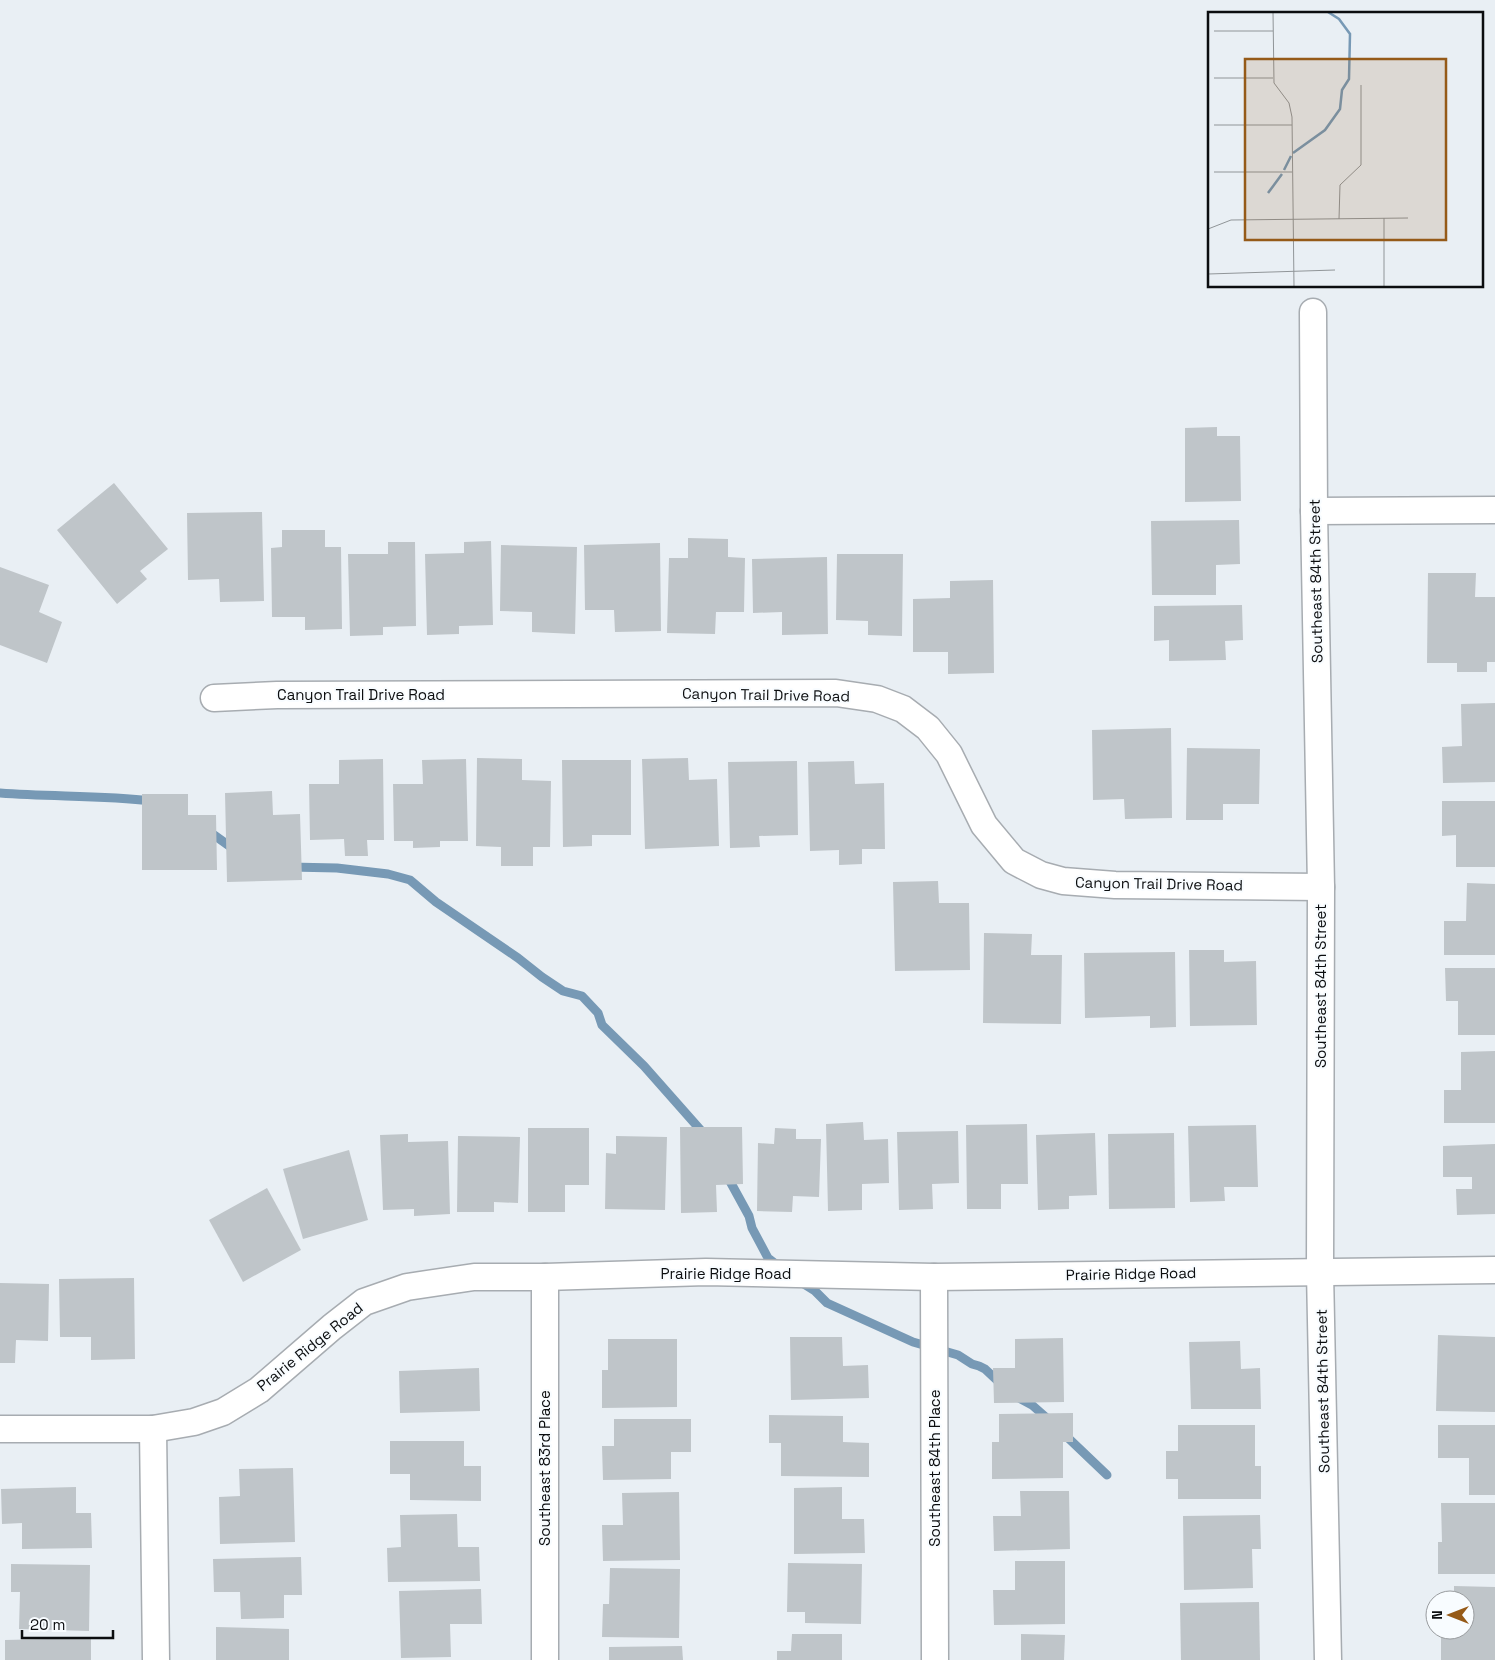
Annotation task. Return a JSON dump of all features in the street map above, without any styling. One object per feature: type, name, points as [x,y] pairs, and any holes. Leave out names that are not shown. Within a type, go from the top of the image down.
[{"type":"street","name":"Southeast 84th Street","points":[[1313,312],[1314,510],[1321,887],[1320,1272],[1328,1660]]},
{"type":"street","points":[[1314,510],[1495,510]]},
{"type":"street","name":"Canyon Trail Drive Road","points":[[214,698],[277,695],[836,693],[877,699],[903,708],[928,728],[948,754],[984,825],[1014,861],[1041,875],[1063,881],[1115,885],[1321,887]]},
{"type":"street","name":"Prairie Ridge Road","points":[[0,1429],[153,1429],[194,1422],[223,1412],[259,1390],[364,1302],[407,1287],[474,1277],[545,1277],[706,1272],[934,1277],[1495,1270]]},
{"type":"street","name":"Southeast 83rd Place","points":[[545,1277],[545,1660]]},
{"type":"street","name":"Southeast 84th Place","points":[[934,1277],[935,1660]]},
{"type":"street","points":[[153,1429],[156,1660]]},
{"type":"building","points":[[1217,427],[1217,436],[1240,436],[1241,501],[1185,502],[1185,428]]},
{"type":"building","points":[[114,483],[168,549],[140,571],[147,579],[117,604],[57,530]]},
{"type":"building","points":[[262,512],[264,601],[220,602],[219,579],[188,580],[187,513]]},
{"type":"building","points":[[1239,520],[1240,564],[1216,565],[1216,595],[1152,595],[1151,521]]},
{"type":"building","points":[[282,530],[325,530],[325,547],[341,547],[342,629],[305,630],[305,617],[272,617],[271,548],[282,547]]},
{"type":"building","points":[[688,538],[728,539],[728,557],[745,558],[744,612],[716,612],[715,634],[667,633],[669,558],[688,558]]},
{"type":"building","points":[[491,541],[493,625],[459,626],[459,634],[427,635],[425,554],[464,553],[464,542]]},
{"type":"building","points":[[388,542],[415,542],[416,626],[383,627],[383,635],[350,636],[348,554],[388,554]]},
{"type":"building","points":[[660,543],[661,631],[615,632],[614,610],[585,610],[584,545]]},
{"type":"building","points":[[501,545],[577,547],[575,634],[532,632],[532,612],[500,611]]},
{"type":"building","points":[[837,554],[903,554],[902,636],[868,635],[868,621],[836,620]]},
{"type":"building","points":[[827,557],[828,634],[782,635],[782,612],[753,613],[752,559]]},
{"type":"building","points":[[0,567],[49,585],[39,612],[62,622],[47,663],[0,645]]},
{"type":"building","points":[[1428,573],[1476,573],[1475,597],[1495,597],[1495,662],[1487,662],[1487,672],[1457,672],[1457,663],[1427,663]]},
{"type":"building","points":[[993,580],[994,673],[948,674],[948,652],[913,652],[913,599],[950,598],[950,581]]},
{"type":"building","points":[[1242,605],[1243,640],[1225,641],[1226,660],[1169,661],[1169,640],[1154,641],[1154,606]]},
{"type":"building","points":[[1495,703],[1495,782],[1443,783],[1442,747],[1462,746],[1461,704]]},
{"type":"building","points":[[1171,728],[1172,818],[1125,819],[1124,799],[1093,800],[1092,730]]},
{"type":"building","points":[[1187,748],[1260,749],[1259,804],[1223,804],[1223,820],[1186,820]]},
{"type":"building","points":[[477,758],[522,759],[522,780],[551,781],[550,847],[533,847],[533,866],[501,866],[501,847],[476,846]]},
{"type":"building","points":[[688,758],[689,780],[717,779],[719,846],[645,849],[642,759]]},
{"type":"building","points":[[383,759],[384,840],[367,840],[368,856],[345,856],[344,839],[310,840],[309,784],[339,784],[339,760]]},
{"type":"building","points":[[466,759],[468,841],[440,841],[440,847],[413,848],[413,841],[394,841],[393,784],[423,784],[422,760]]},
{"type":"building","points":[[562,760],[631,760],[631,835],[592,835],[592,846],[563,847]]},
{"type":"building","points":[[797,761],[798,835],[759,836],[760,847],[730,848],[728,762]]},
{"type":"building","points":[[854,761],[855,784],[884,783],[885,849],[862,849],[862,864],[839,865],[839,850],[810,851],[808,762]]},
{"type":"building","points":[[272,791],[273,815],[300,814],[302,880],[227,882],[225,793]]},
{"type":"building","points":[[142,794],[188,794],[188,815],[216,815],[217,870],[142,870]]},
{"type":"building","points":[[1442,801],[1495,801],[1495,867],[1456,867],[1456,835],[1442,836]]},
{"type":"building","points":[[938,881],[939,903],[969,903],[970,970],[895,971],[893,882]]},
{"type":"building","points":[[1467,883],[1495,884],[1495,955],[1444,955],[1444,921],[1466,921]]},
{"type":"building","points":[[984,933],[1032,934],[1031,955],[1062,955],[1061,1024],[983,1023]]},
{"type":"building","points":[[1189,950],[1224,950],[1224,962],[1256,961],[1257,1025],[1190,1026]]},
{"type":"building","points":[[1175,952],[1176,1027],[1150,1028],[1150,1016],[1085,1018],[1084,953]]},
{"type":"building","points":[[1445,968],[1495,968],[1495,1035],[1458,1035],[1458,1001],[1446,1001]]},
{"type":"building","points":[[1495,1051],[1495,1123],[1444,1123],[1444,1090],[1461,1090],[1461,1052]]},
{"type":"building","points":[[863,1122],[864,1140],[888,1139],[889,1183],[862,1184],[862,1210],[828,1211],[826,1124]]},
{"type":"building","points":[[1027,1124],[1028,1184],[1001,1184],[1001,1209],[967,1209],[966,1125]]},
{"type":"building","points":[[1256,1125],[1258,1187],[1224,1187],[1225,1201],[1190,1202],[1188,1126]]},
{"type":"building","points":[[680,1127],[742,1127],[743,1184],[716,1185],[717,1212],[681,1213]]},
{"type":"building","points":[[528,1128],[589,1128],[589,1185],[565,1185],[565,1212],[528,1212]]},
{"type":"building","points":[[775,1128],[796,1129],[796,1139],[821,1139],[819,1197],[793,1196],[792,1212],[757,1211],[758,1143],[774,1144]]},
{"type":"building","points":[[958,1131],[959,1183],[932,1184],[933,1209],[899,1210],[897,1132]]},
{"type":"building","points":[[1095,1133],[1097,1195],[1069,1196],[1069,1209],[1038,1210],[1036,1135]]},
{"type":"building","points":[[1174,1133],[1175,1208],[1109,1209],[1108,1134]]},
{"type":"building","points":[[408,1134],[408,1142],[448,1141],[450,1214],[414,1216],[414,1209],[383,1210],[380,1135]]},
{"type":"building","points":[[458,1136],[520,1137],[518,1203],[494,1202],[494,1212],[457,1212]]},
{"type":"building","points":[[616,1136],[667,1137],[665,1210],[605,1209],[606,1153],[616,1154]]},
{"type":"building","points":[[1495,1144],[1495,1214],[1457,1215],[1456,1189],[1472,1189],[1472,1177],[1443,1177],[1443,1146]]},
{"type":"building","points":[[349,1150],[368,1220],[303,1239],[283,1169]]},
{"type":"building","points":[[267,1188],[301,1250],[243,1282],[209,1220]]},
{"type":"building","points":[[134,1278],[135,1359],[91,1360],[91,1337],[60,1337],[59,1279]]},
{"type":"building","points":[[0,1283],[49,1284],[48,1341],[16,1340],[15,1363],[0,1363]]},
{"type":"building","points":[[1438,1335],[1495,1337],[1495,1412],[1436,1411]]},
{"type":"building","points":[[790,1337],[842,1337],[843,1366],[868,1365],[869,1398],[791,1400]]},
{"type":"building","points":[[1063,1338],[1064,1402],[994,1403],[993,1368],[1015,1368],[1015,1339]]},
{"type":"building","points":[[608,1339],[677,1339],[677,1407],[602,1408],[602,1370],[608,1370]]},
{"type":"building","points":[[1240,1341],[1241,1369],[1260,1368],[1261,1409],[1191,1409],[1189,1342]]},
{"type":"building","points":[[479,1368],[480,1411],[400,1413],[399,1371]]},
{"type":"building","points":[[1073,1413],[1073,1442],[1063,1442],[1063,1478],[992,1479],[992,1442],[999,1442],[999,1414]]},
{"type":"building","points":[[769,1415],[843,1416],[843,1442],[869,1443],[869,1477],[781,1476],[781,1443],[769,1443]]},
{"type":"building","points":[[614,1419],[691,1419],[691,1452],[671,1452],[671,1479],[603,1480],[602,1446],[614,1446]]},
{"type":"building","points":[[1178,1425],[1255,1425],[1255,1466],[1261,1466],[1261,1499],[1178,1499],[1178,1479],[1166,1479],[1166,1451],[1178,1451]]},
{"type":"building","points":[[1438,1425],[1495,1425],[1495,1495],[1469,1495],[1469,1458],[1438,1458]]},
{"type":"building","points":[[390,1441],[464,1441],[464,1466],[481,1466],[481,1501],[410,1500],[410,1474],[390,1474]]},
{"type":"building","points":[[293,1468],[295,1542],[220,1544],[219,1497],[240,1496],[239,1469]]},
{"type":"building","points":[[76,1487],[76,1513],[91,1513],[92,1548],[22,1549],[22,1523],[2,1524],[1,1489]]},
{"type":"building","points":[[842,1487],[842,1519],[864,1519],[865,1553],[794,1554],[794,1488]]},
{"type":"building","points":[[1020,1491],[1069,1491],[1070,1549],[994,1551],[993,1516],[1021,1516]]},
{"type":"building","points":[[679,1492],[680,1560],[603,1561],[602,1525],[623,1525],[622,1493]]},
{"type":"building","points":[[1441,1503],[1495,1503],[1495,1574],[1438,1574],[1438,1542],[1442,1542]]},
{"type":"building","points":[[457,1514],[458,1547],[479,1547],[480,1581],[388,1582],[387,1548],[401,1547],[400,1515]]},
{"type":"building","points":[[1260,1515],[1261,1549],[1252,1549],[1253,1588],[1184,1590],[1183,1516]]},
{"type":"building","points":[[301,1557],[302,1595],[284,1595],[284,1618],[241,1619],[240,1592],[214,1592],[213,1559]]},
{"type":"building","points":[[1015,1561],[1065,1561],[1065,1624],[994,1625],[993,1590],[1015,1590]]},
{"type":"building","points":[[788,1563],[862,1564],[861,1624],[805,1623],[805,1612],[787,1612]]},
{"type":"building","points":[[11,1564],[90,1565],[89,1631],[19,1629],[20,1592],[11,1592]]},
{"type":"building","points":[[610,1568],[680,1569],[679,1638],[602,1637],[603,1604],[609,1604]]},
{"type":"building","points":[[1454,1586],[1495,1587],[1495,1660],[1441,1660],[1441,1640],[1475,1640],[1475,1590],[1454,1590]]},
{"type":"building","points":[[481,1589],[482,1624],[450,1624],[451,1657],[401,1658],[399,1591]]},
{"type":"building","points":[[1259,1602],[1260,1660],[1181,1660],[1180,1603]]},
{"type":"building","points":[[216,1627],[289,1629],[289,1660],[216,1660]]},
{"type":"building","points":[[792,1634],[842,1634],[842,1660],[777,1660],[777,1651],[791,1651]]},
{"type":"building","points":[[1021,1634],[1065,1635],[1064,1660],[1021,1660]]},
{"type":"building","points":[[91,1638],[91,1660],[5,1660],[5,1640]]},
{"type":"building","points":[[682,1646],[683,1660],[609,1660],[609,1647]]},
{"type":"waterway","points":[[0,793],[152,801]]},
{"type":"waterway","points":[[207,830],[235,850]]},
{"type":"waterway","points":[[290,867],[337,868],[388,874],[410,880],[436,902],[518,958],[542,977],[563,991],[582,996],[598,1013],[602,1025],[644,1066],[705,1135]]},
{"type":"waterway","points":[[726,1174],[749,1216],[752,1228],[768,1258],[781,1268]]},
{"type":"waterway","points":[[799,1281],[815,1291],[827,1303],[913,1342],[958,1355],[972,1364],[985,1369],[1001,1384]]},
{"type":"waterway","points":[[1017,1397],[1032,1405],[1049,1420]]},
{"type":"waterway","points":[[1064,1434],[1107,1475]]}]
